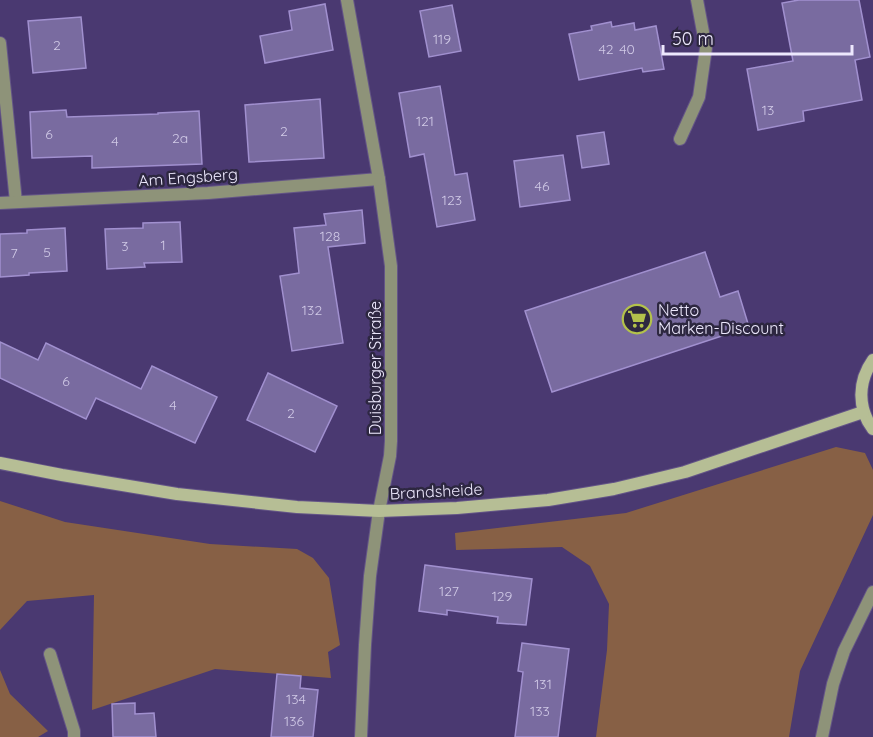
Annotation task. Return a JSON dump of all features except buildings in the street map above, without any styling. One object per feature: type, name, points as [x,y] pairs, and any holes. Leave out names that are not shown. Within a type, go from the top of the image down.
[{"type":"main road","points":[[873,360],[863,377],[861,394],[863,412],[873,429]]},
{"type":"main road","name":"Brandsheide","points":[[0,463],[62,476],[177,494],[297,507],[379,511],[456,508],[548,500],[614,489],[685,472],[863,412]]},
{"type":"street","name":"Duisburger Straße","points":[[347,0],[378,179],[392,278],[390,456],[379,511],[370,582],[360,737]]},
{"type":"street","points":[[680,139],[699,97],[706,48],[697,0]]},
{"type":"street","points":[[0,43],[16,202]]},
{"type":"street","name":"Am Engsberg","points":[[0,203],[208,193],[378,179]]},
{"type":"street","points":[[822,737],[833,684],[844,651],[873,592]]},
{"type":"street","points":[[50,654],[74,737]]},
{"type":"shaded area","points":[[836,447],[865,453],[873,470],[873,515],[800,671],[789,737],[596,737],[607,650],[609,604],[590,566],[562,547],[456,550],[455,533],[626,513]]},
{"type":"shaded area","points":[[0,501],[65,522],[210,544],[297,549],[313,558],[329,578],[340,645],[328,652],[331,678],[215,669],[92,710],[94,595],[27,601],[0,630]]},
{"type":"shaded area","points":[[0,670],[10,694],[48,731],[38,737],[0,737]]},
{"type":"place","name":"Netto Marken-Discount","points":[[637,319]]}]
